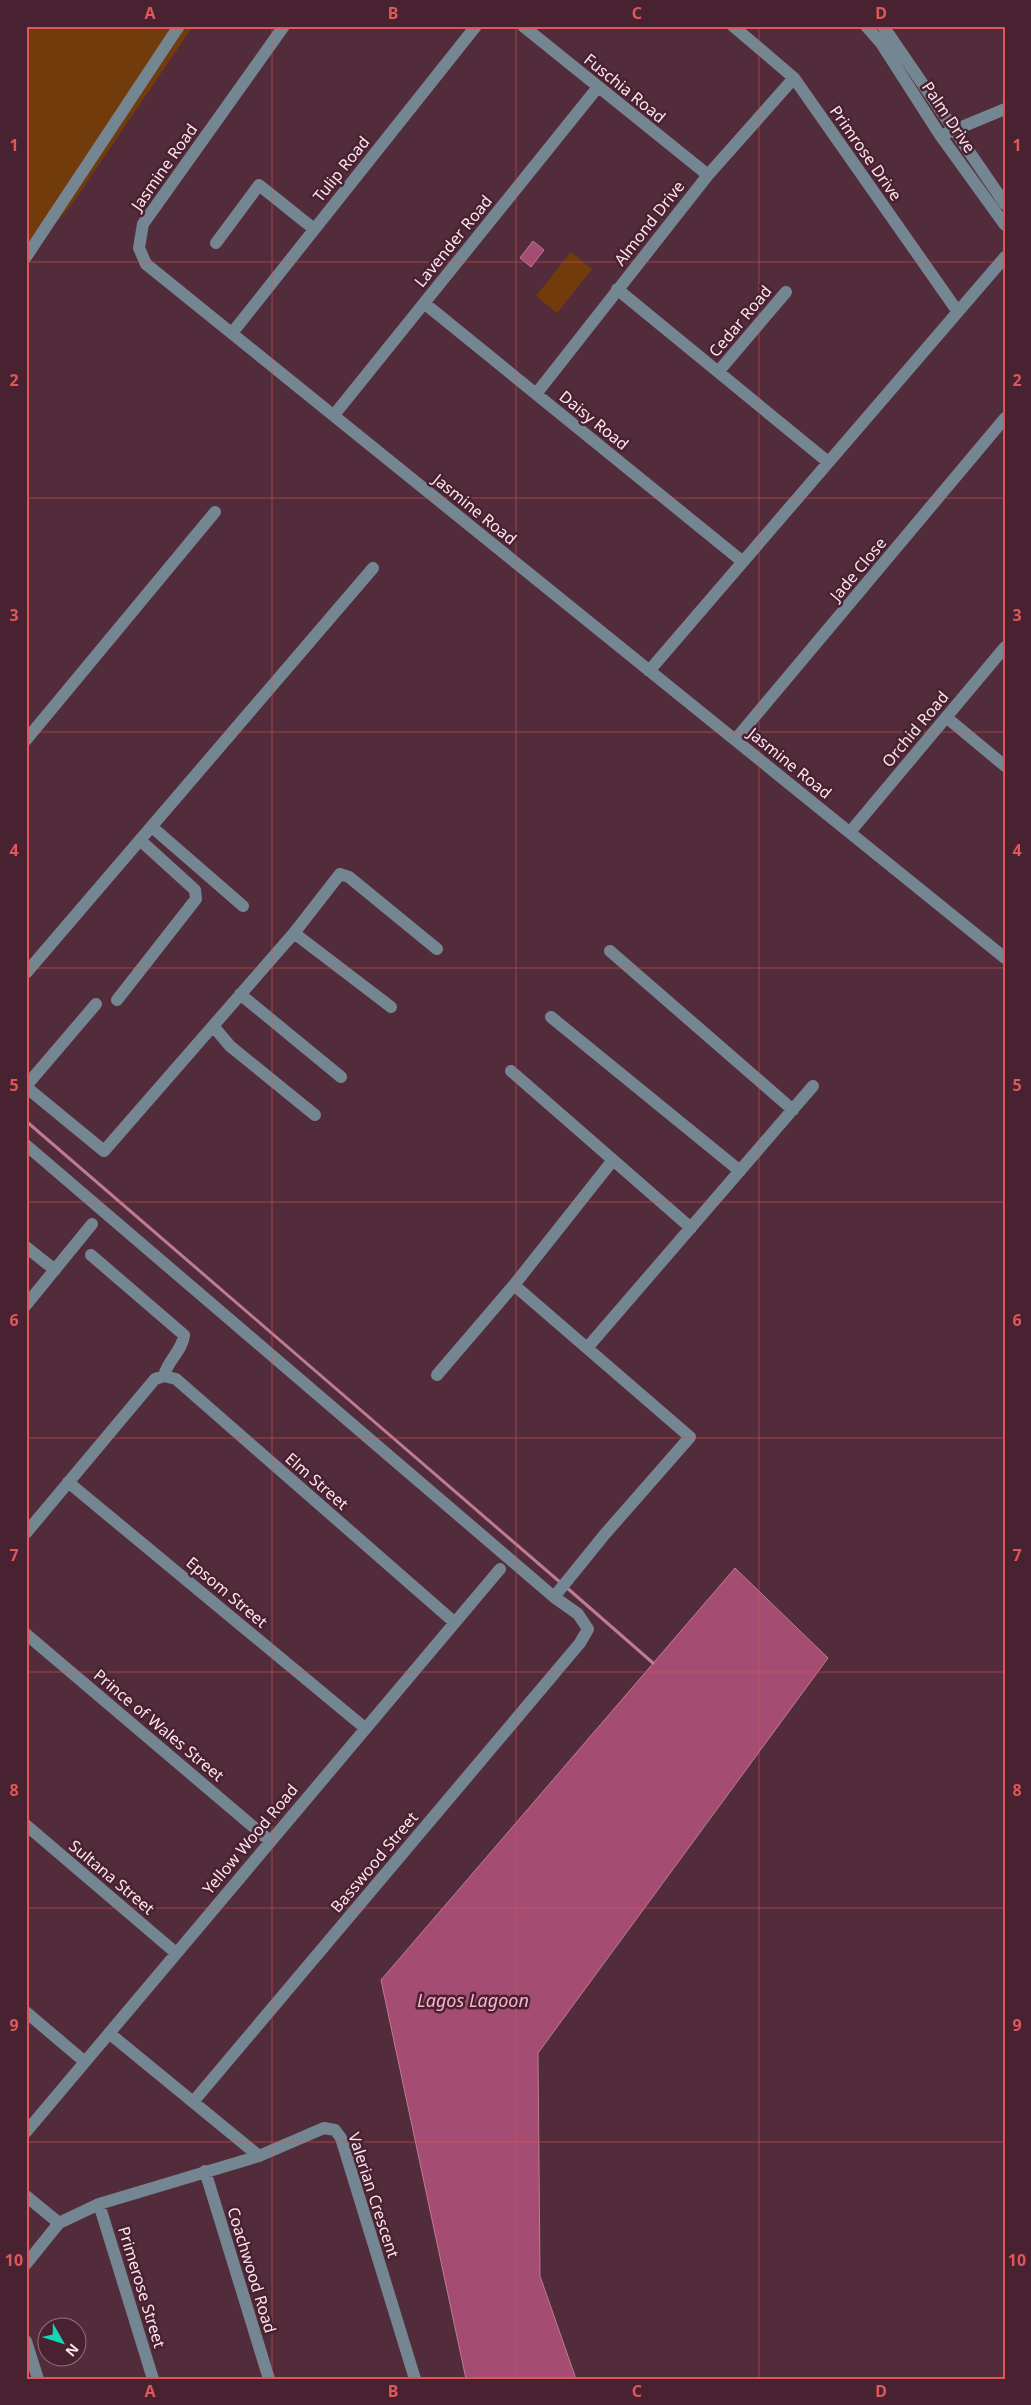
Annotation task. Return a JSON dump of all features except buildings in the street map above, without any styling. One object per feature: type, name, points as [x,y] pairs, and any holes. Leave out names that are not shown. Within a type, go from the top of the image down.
[{"type":"street","points":[[26,257],[179,26]]},
{"type":"street","name":"Jasmine Road","points":[[284,26],[143,224],[139,248],[146,264],[1005,958]]},
{"type":"street","name":"Tulip Road","points":[[232,333],[476,26]]},
{"type":"street","name":"Fuschia Road","points":[[523,26],[708,175]]},
{"type":"street","name":"Primrose Drive","points":[[732,26],[794,78],[958,312]]},
{"type":"street","name":"Palm Drive","points":[[866,26],[881,43],[940,135],[1005,225]]},
{"type":"street","name":"Palm Drive","points":[[883,26],[1005,204]]},
{"type":"street","name":"Almond Drive","points":[[536,394],[708,175],[794,78]]},
{"type":"street","name":"Lavender Road","points":[[334,415],[598,87]]},
{"type":"street","points":[[940,135],[1005,109]]},
{"type":"street","points":[[216,242],[260,185],[314,229]]},
{"type":"street","points":[[649,670],[1005,257]]},
{"type":"street","points":[[617,289],[828,462]]},
{"type":"street","name":"Cedar Road","points":[[718,372],[786,292]]},
{"type":"street","name":"Daisy Road","points":[[424,303],[743,562]]},
{"type":"street","name":"Jade Close","points":[[735,740],[1005,418]]},
{"type":"street","points":[[26,740],[215,512]]},
{"type":"street","points":[[26,973],[374,568]]},
{"type":"street","name":"Orchid Road","points":[[850,832],[1005,647]]},
{"type":"street","points":[[946,717],[1005,766]]},
{"type":"street","points":[[152,826],[243,906]]},
{"type":"street","points":[[117,1000],[196,899],[196,890],[140,840]]},
{"type":"street","points":[[96,1004],[26,1087],[104,1151],[294,932],[340,874],[350,877],[437,949]]},
{"type":"street","points":[[294,932],[391,1007]]},
{"type":"street","points":[[610,950],[793,1110]]},
{"type":"street","points":[[240,994],[341,1077]]},
{"type":"street","points":[[552,1017],[740,1171]]},
{"type":"street","points":[[213,1026],[230,1046],[315,1115]]},
{"type":"street","points":[[511,1071],[691,1228]]},
{"type":"street","points":[[587,1348],[813,1086]]},
{"type":"street","points":[[26,1145],[555,1595],[604,1534],[690,1437],[514,1285]]},
{"type":"street","points":[[437,1375],[514,1285],[613,1160]]},
{"type":"street","points":[[26,1305],[92,1224]]},
{"type":"street","points":[[26,1247],[55,1270]]},
{"type":"street","points":[[26,1533],[159,1377],[183,1341],[184,1335],[91,1255]]},
{"type":"street","name":"Elm Street","points":[[159,1377],[176,1380],[454,1622]]},
{"type":"street","name":"Epsom Street","points":[[68,1482],[365,1728]]},
{"type":"street","name":"Yellow Wood Road","points":[[26,2132],[500,1568]]},
{"type":"street","name":"Basswood Street","points":[[193,2102],[580,1643],[588,1629],[585,1623],[578,1614],[555,1595]]},
{"type":"street","name":"Prince of Wales Street","points":[[26,1634],[270,1841]]},
{"type":"street","name":"Sultana Street","points":[[26,1825],[176,1953]]},
{"type":"street","points":[[26,2012],[85,2062]]},
{"type":"street","points":[[109,2033],[259,2156]]},
{"type":"street","name":"Valerian Crescent","points":[[59,2223],[99,2204],[259,2156],[324,2128],[335,2130],[341,2138],[415,2379]]},
{"type":"street","name":"Coachwood Road","points":[[206,2171],[269,2379]]},
{"type":"street","points":[[26,2196],[59,2223],[26,2264]]},
{"type":"street","name":"Primerose Street","points":[[99,2204],[153,2379]]},
{"type":"street","points":[[26,2342],[38,2379]]},
{"type":"shaded area","points":[[26,26],[193,26],[70,207],[26,257]]},
{"type":"shaded area","points":[[571,252],[592,269],[557,313],[536,296]]},
{"type":"water","points":[[533,241],[544,250],[531,267],[520,258]]},
{"type":"water","name":"Lagos Lagoon","points":[[735,1568],[828,1658],[538,2053],[540,2276],[576,2379],[466,2379],[381,1980]]},
{"type":"waterway","points":[[26,1121],[561,1583]]},
{"type":"waterway","points":[[566,1587],[653,1663]]}]
